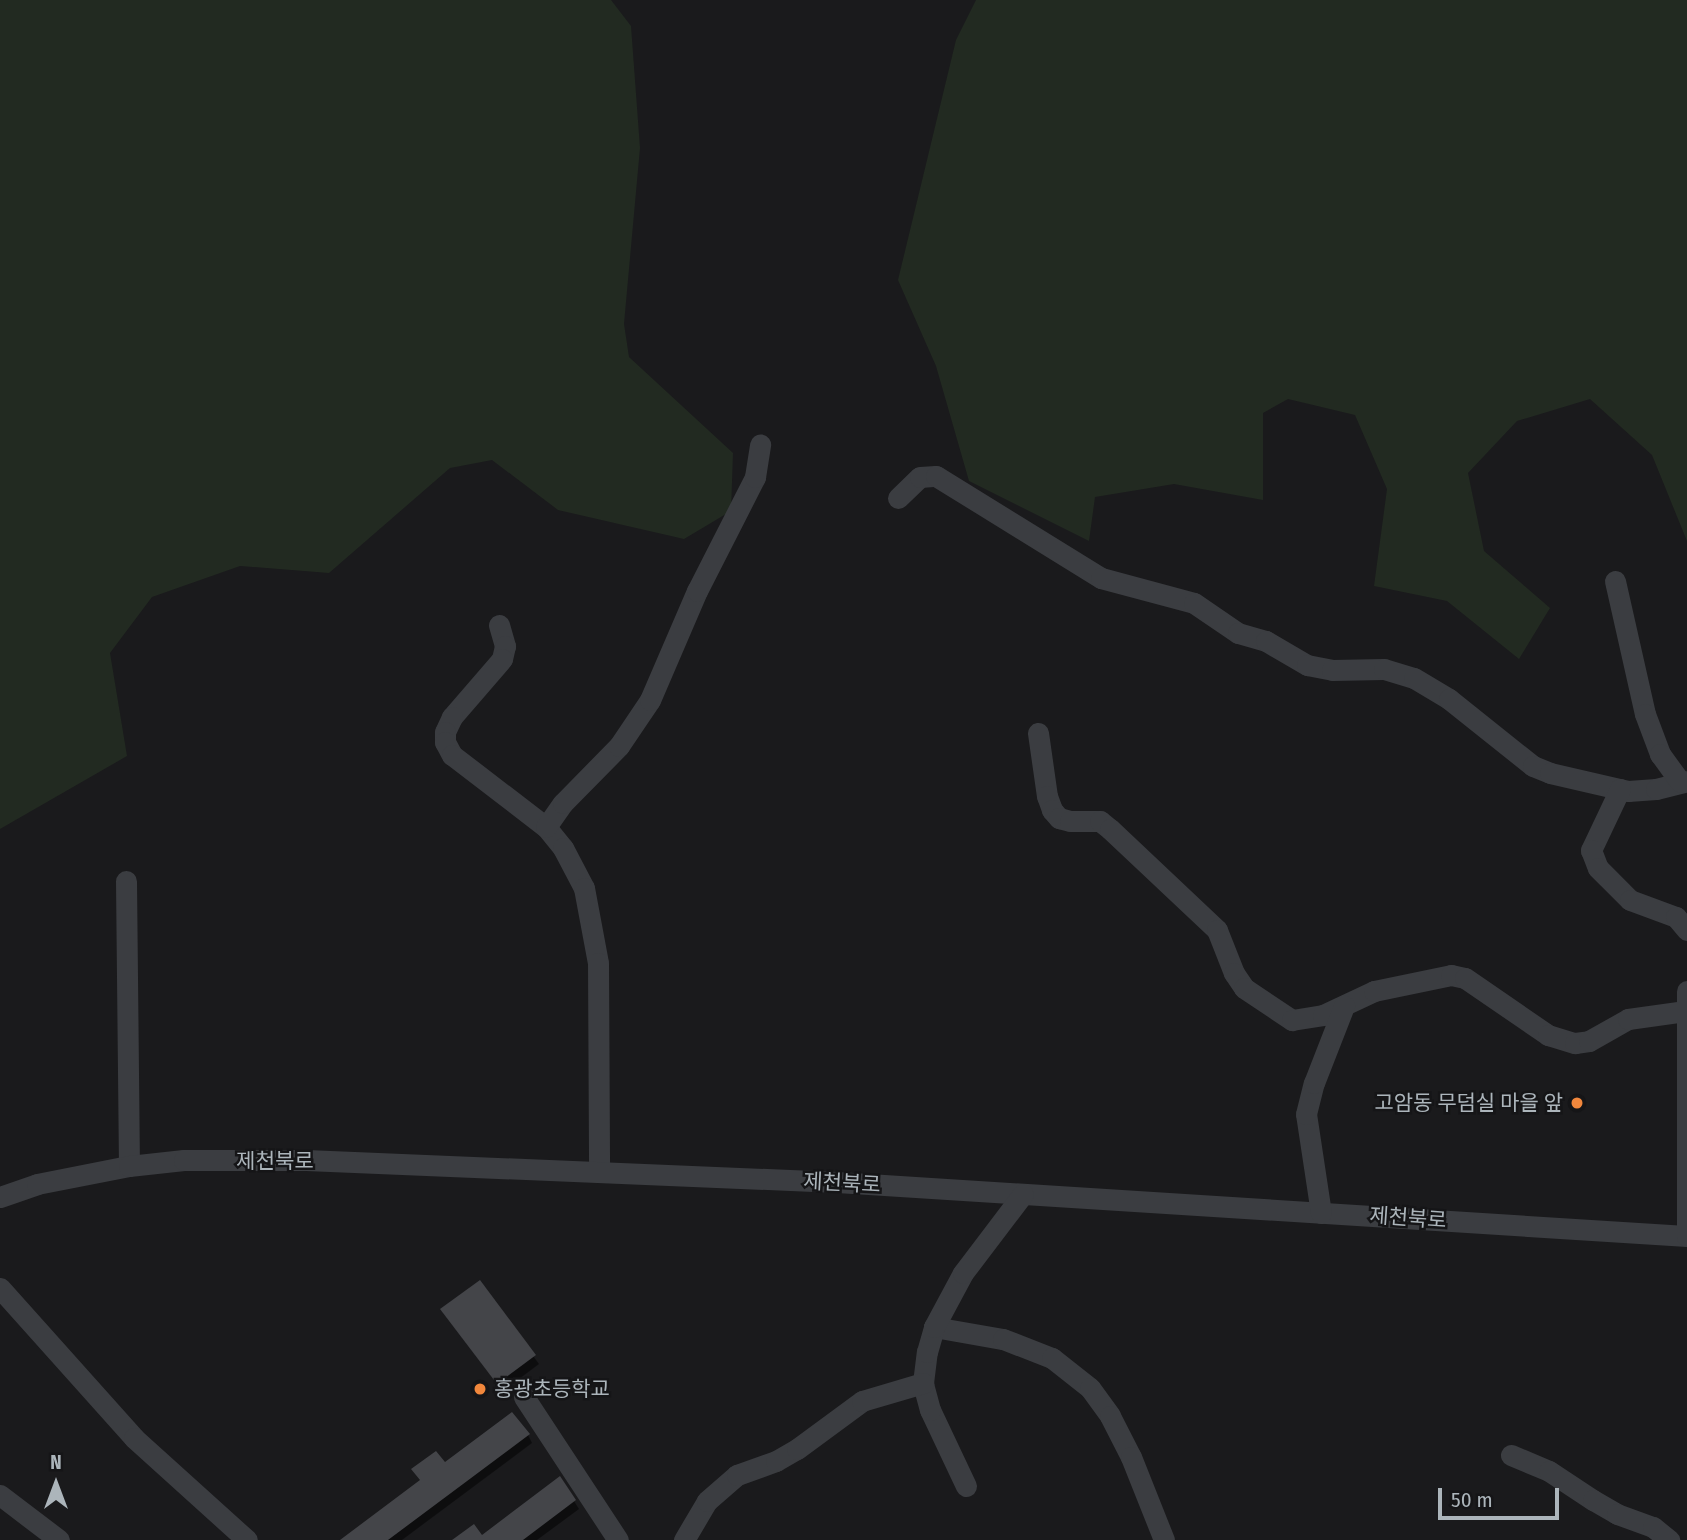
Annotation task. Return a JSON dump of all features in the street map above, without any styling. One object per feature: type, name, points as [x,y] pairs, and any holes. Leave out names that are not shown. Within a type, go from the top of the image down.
[{"type":"street","points":[[546,827],[564,803],[619,746],[646,709],[697,591],[755,477],[760,444]]},
{"type":"street","points":[[898,498],[920,477],[936,476],[1101,578],[1194,603],[1238,633],[1266,641],[1307,665],[1332,670],[1384,668],[1414,678],[1449,699],[1532,766],[1550,773],[1620,789],[1656,789],[1683,782],[1660,754],[1644,714],[1615,581]]},
{"type":"street","points":[[499,625],[505,646],[502,659],[452,717],[444,732],[444,742],[452,755],[546,827],[563,848],[584,888],[598,963],[599,1172]]},
{"type":"street","points":[[1038,733],[1047,796],[1052,810],[1059,818],[1070,821],[1100,821],[1110,829],[1217,930],[1244,988],[1292,1020],[1314,1017],[1374,991],[1451,975],[1465,978],[1548,1035],[1575,1043],[1589,1041],[1628,1019],[1686,1001],[1687,1236]]},
{"type":"street","points":[[1620,789],[1591,849],[1598,868],[1630,900],[1676,917],[1687,930]]},
{"type":"street","points":[[126,881],[129,1166]]},
{"type":"street","points":[[1321,1213],[1306,1114],[1314,1083],[1344,1006]]},
{"type":"street","name":"제천북로","points":[[1,1195],[37,1184],[129,1166],[184,1160],[306,1160],[837,1182],[1687,1236]]},
{"type":"street","points":[[966,1486],[930,1410],[923,1383],[934,1326],[963,1273],[1023,1194]]},
{"type":"street","points":[[0,1288],[134,1438],[234,1536]]},
{"type":"street","points":[[934,1326],[1003,1339],[1052,1358],[1090,1388],[1110,1416],[1126,1447],[1164,1540]]},
{"type":"street","points":[[684,1540],[707,1501],[737,1475],[776,1461],[797,1449],[862,1401],[923,1383]]},
{"type":"street","points":[[524,1396],[618,1540]]},
{"type":"street","points":[[1511,1455],[1549,1471],[1655,1536]]},
{"type":"street","points":[[0,1495],[59,1540]]},
{"type":"shaded area","points":[[0,0],[611,0],[631,26],[640,148],[624,324],[629,357],[733,453],[731,511],[684,539],[558,510],[492,460],[450,468],[329,573],[240,566],[152,597],[110,653],[127,756],[0,829]]},
{"type":"shaded area","points":[[976,0],[1687,0],[1687,541],[1652,455],[1590,399],[1517,421],[1468,473],[1484,551],[1550,608],[1519,659],[1447,601],[1374,586],[1387,489],[1355,415],[1288,399],[1263,413],[1263,500],[1174,484],[1095,497],[1089,541],[969,481],[936,366],[898,280],[956,40]]},
{"type":"building","points":[[480,1280],[536,1355],[497,1384],[440,1309]]},
{"type":"building","points":[[512,1412],[530,1434],[388,1540],[340,1540],[420,1480],[411,1469],[436,1451],[445,1462]]},
{"type":"building","points":[[560,1476],[576,1500],[523,1540],[452,1540],[474,1524],[482,1535]]},
{"type":"place","name":"고암동 무덤실 마을 앞","points":[[1577,1103]]},
{"type":"place","name":"홍광초등학교","points":[[480,1389]]}]
